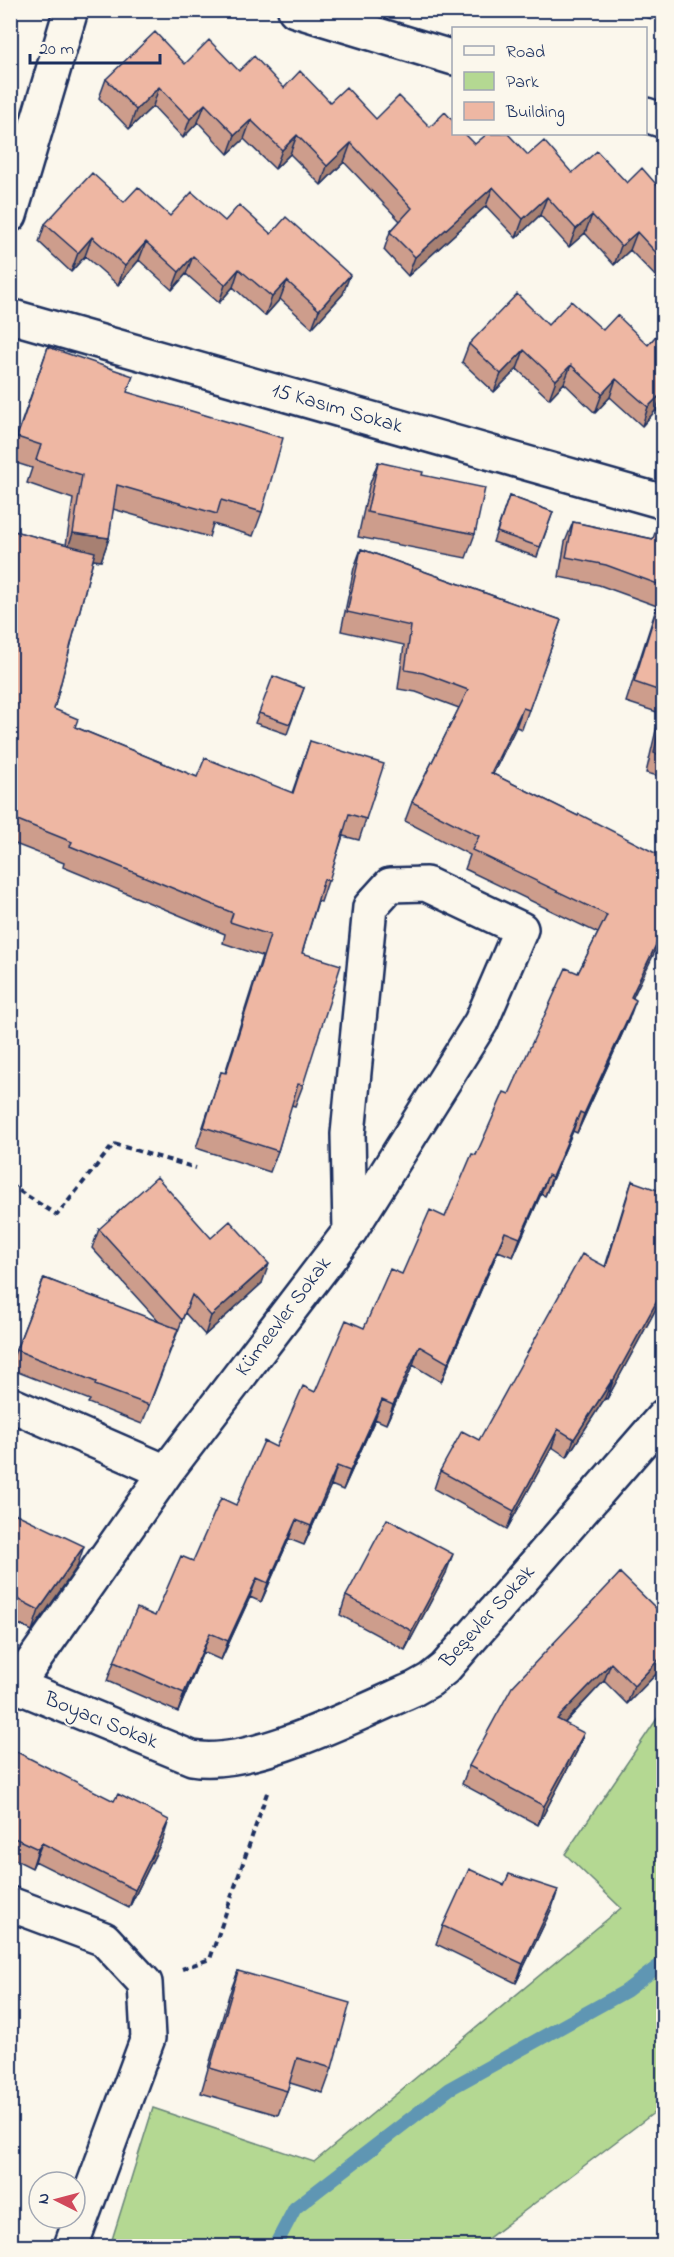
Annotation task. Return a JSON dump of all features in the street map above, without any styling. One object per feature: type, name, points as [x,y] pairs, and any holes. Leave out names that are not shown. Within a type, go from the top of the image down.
[{"type":"street","points":[[10,215],[71,10]]},
{"type":"street","points":[[295,10],[452,58]]},
{"type":"street","points":[[647,116],[663,121]]},
{"type":"street","name":"15 Kasım Sokak","points":[[10,316],[663,502]]},
{"type":"street","name":"Kümeevler Sokak","points":[[13,1685],[166,1472],[350,1231],[481,1022],[521,928],[426,884],[390,885],[370,907],[348,1134],[350,1231]]},
{"type":"street","points":[[10,1404],[166,1472]]},
{"type":"street","name":"Beşevler Sokak","points":[[192,1758],[208,1761],[224,1760],[284,1744],[414,1689],[430,1680],[445,1668],[663,1416]]},
{"type":"street","name":"Boyacı Sokak","points":[[13,1685],[192,1758]]},
{"type":"street","points":[[10,1904],[104,1939],[145,1983],[148,2038],[71,2247]]},
{"type":"path","points":[[10,1185],[57,1215],[114,1144],[196,1168]]},
{"type":"path","points":[[145,1983],[210,1959],[284,1744]]},
{"type":"green space","points":[[663,1710],[663,2106],[478,2246],[110,2246],[153,2108],[314,2162],[621,1908],[565,1854]]},
{"type":"building","points":[[155,32],[185,64],[209,40],[239,71],[254,56],[284,88],[300,71],[330,102],[346,87],[376,119],[399,96],[430,127],[445,112],[452,120],[452,135],[466,135],[475,144],[486,135],[509,135],[528,155],[544,141],[572,173],[597,151],[627,183],[642,168],[663,192],[663,260],[637,232],[621,246],[592,215],[576,229],[547,197],[523,219],[493,187],[415,257],[390,232],[412,208],[351,143],[327,166],[297,135],[282,150],[251,120],[235,135],[205,104],[190,119],[159,87],[136,110],[106,79]]},
{"type":"building","points":[[92,173],[124,202],[138,187],[170,216],[192,192],[225,221],[239,205],[271,234],[286,217],[350,275],[319,310],[287,281],[272,297],[239,269],[225,285],[193,256],[179,272],[146,242],[125,266],[92,237],[78,253],[45,224]]},
{"type":"building","points":[[517,294],[548,325],[571,301],[603,330],[617,315],[648,345],[663,328],[663,392],[648,407],[616,379],[602,394],[571,365],[556,380],[524,350],[501,374],[469,344]]},
{"type":"building","points":[[48,347],[133,376],[127,392],[283,438],[262,512],[221,500],[217,514],[117,485],[109,538],[73,533],[82,475],[36,460],[41,445],[17,437]]},
{"type":"building","points":[[378,462],[423,472],[422,475],[485,488],[475,534],[367,512]]},
{"type":"building","points":[[509,496],[553,512],[540,547],[497,532]]},
{"type":"building","points":[[573,522],[653,539],[658,523],[663,525],[663,586],[606,565],[566,557]]},
{"type":"building","points":[[10,530],[95,552],[54,709],[78,719],[75,727],[197,777],[205,758],[293,793],[310,741],[384,764],[366,819],[349,814],[329,881],[324,879],[302,953],[341,965],[303,1085],[298,1084],[278,1151],[204,1127],[221,1072],[226,1073],[270,935],[230,922],[233,913],[70,846],[72,842],[10,817]]},
{"type":"building","points":[[361,549],[561,620],[529,710],[523,708],[491,773],[663,857],[663,930],[631,997],[636,1000],[584,1114],[580,1112],[552,1177],[548,1175],[520,1238],[505,1232],[448,1363],[419,1346],[393,1405],[382,1400],[350,1471],[337,1466],[311,1526],[296,1520],[268,1583],[257,1578],[228,1641],[210,1633],[184,1693],[114,1662],[137,1608],[155,1616],[181,1556],[193,1561],[221,1498],[236,1505],[264,1441],[276,1447],[303,1386],[315,1392],[346,1320],[364,1328],[390,1269],[402,1274],[430,1210],[445,1217],[472,1154],[476,1155],[504,1092],[509,1094],[566,968],[578,973],[607,915],[472,850],[479,836],[412,802],[468,690],[423,673],[405,670],[411,626],[347,612]]},
{"type":"building","points":[[663,588],[663,692],[634,682]]},
{"type":"building","points":[[273,676],[304,688],[290,724],[259,713]]},
{"type":"building","points":[[663,710],[663,756],[654,753]]},
{"type":"building","points":[[157,1177],[211,1238],[230,1221],[269,1264],[211,1316],[192,1295],[182,1320],[99,1229]]},
{"type":"building","points":[[632,1181],[663,1192],[663,1290],[613,1381],[574,1439],[558,1429],[514,1511],[440,1471],[462,1431],[479,1440],[582,1254],[606,1267]]},
{"type":"building","points":[[44,1278],[178,1329],[149,1405],[95,1385],[96,1382],[16,1350]]},
{"type":"building","points":[[10,1511],[84,1546],[39,1610],[10,1595]]},
{"type":"building","points":[[387,1519],[453,1554],[412,1631],[346,1596]]},
{"type":"building","points":[[620,1573],[658,1610],[663,1603],[663,1655],[634,1686],[611,1663],[557,1719],[584,1733],[544,1806],[469,1766],[512,1687]]},
{"type":"building","points":[[10,1742],[13,1743],[11,1749],[114,1801],[118,1794],[169,1820],[135,1890],[42,1843],[38,1849],[10,1836]]},
{"type":"building","points":[[469,1869],[504,1885],[509,1874],[558,1890],[523,1964],[443,1926]]},
{"type":"building","points":[[238,1971],[350,2003],[332,2068],[297,2058],[287,2091],[210,2068]]},
{"type":"waterway","points":[[275,2246],[295,2208],[449,2089],[626,1991],[664,1962]]}]
